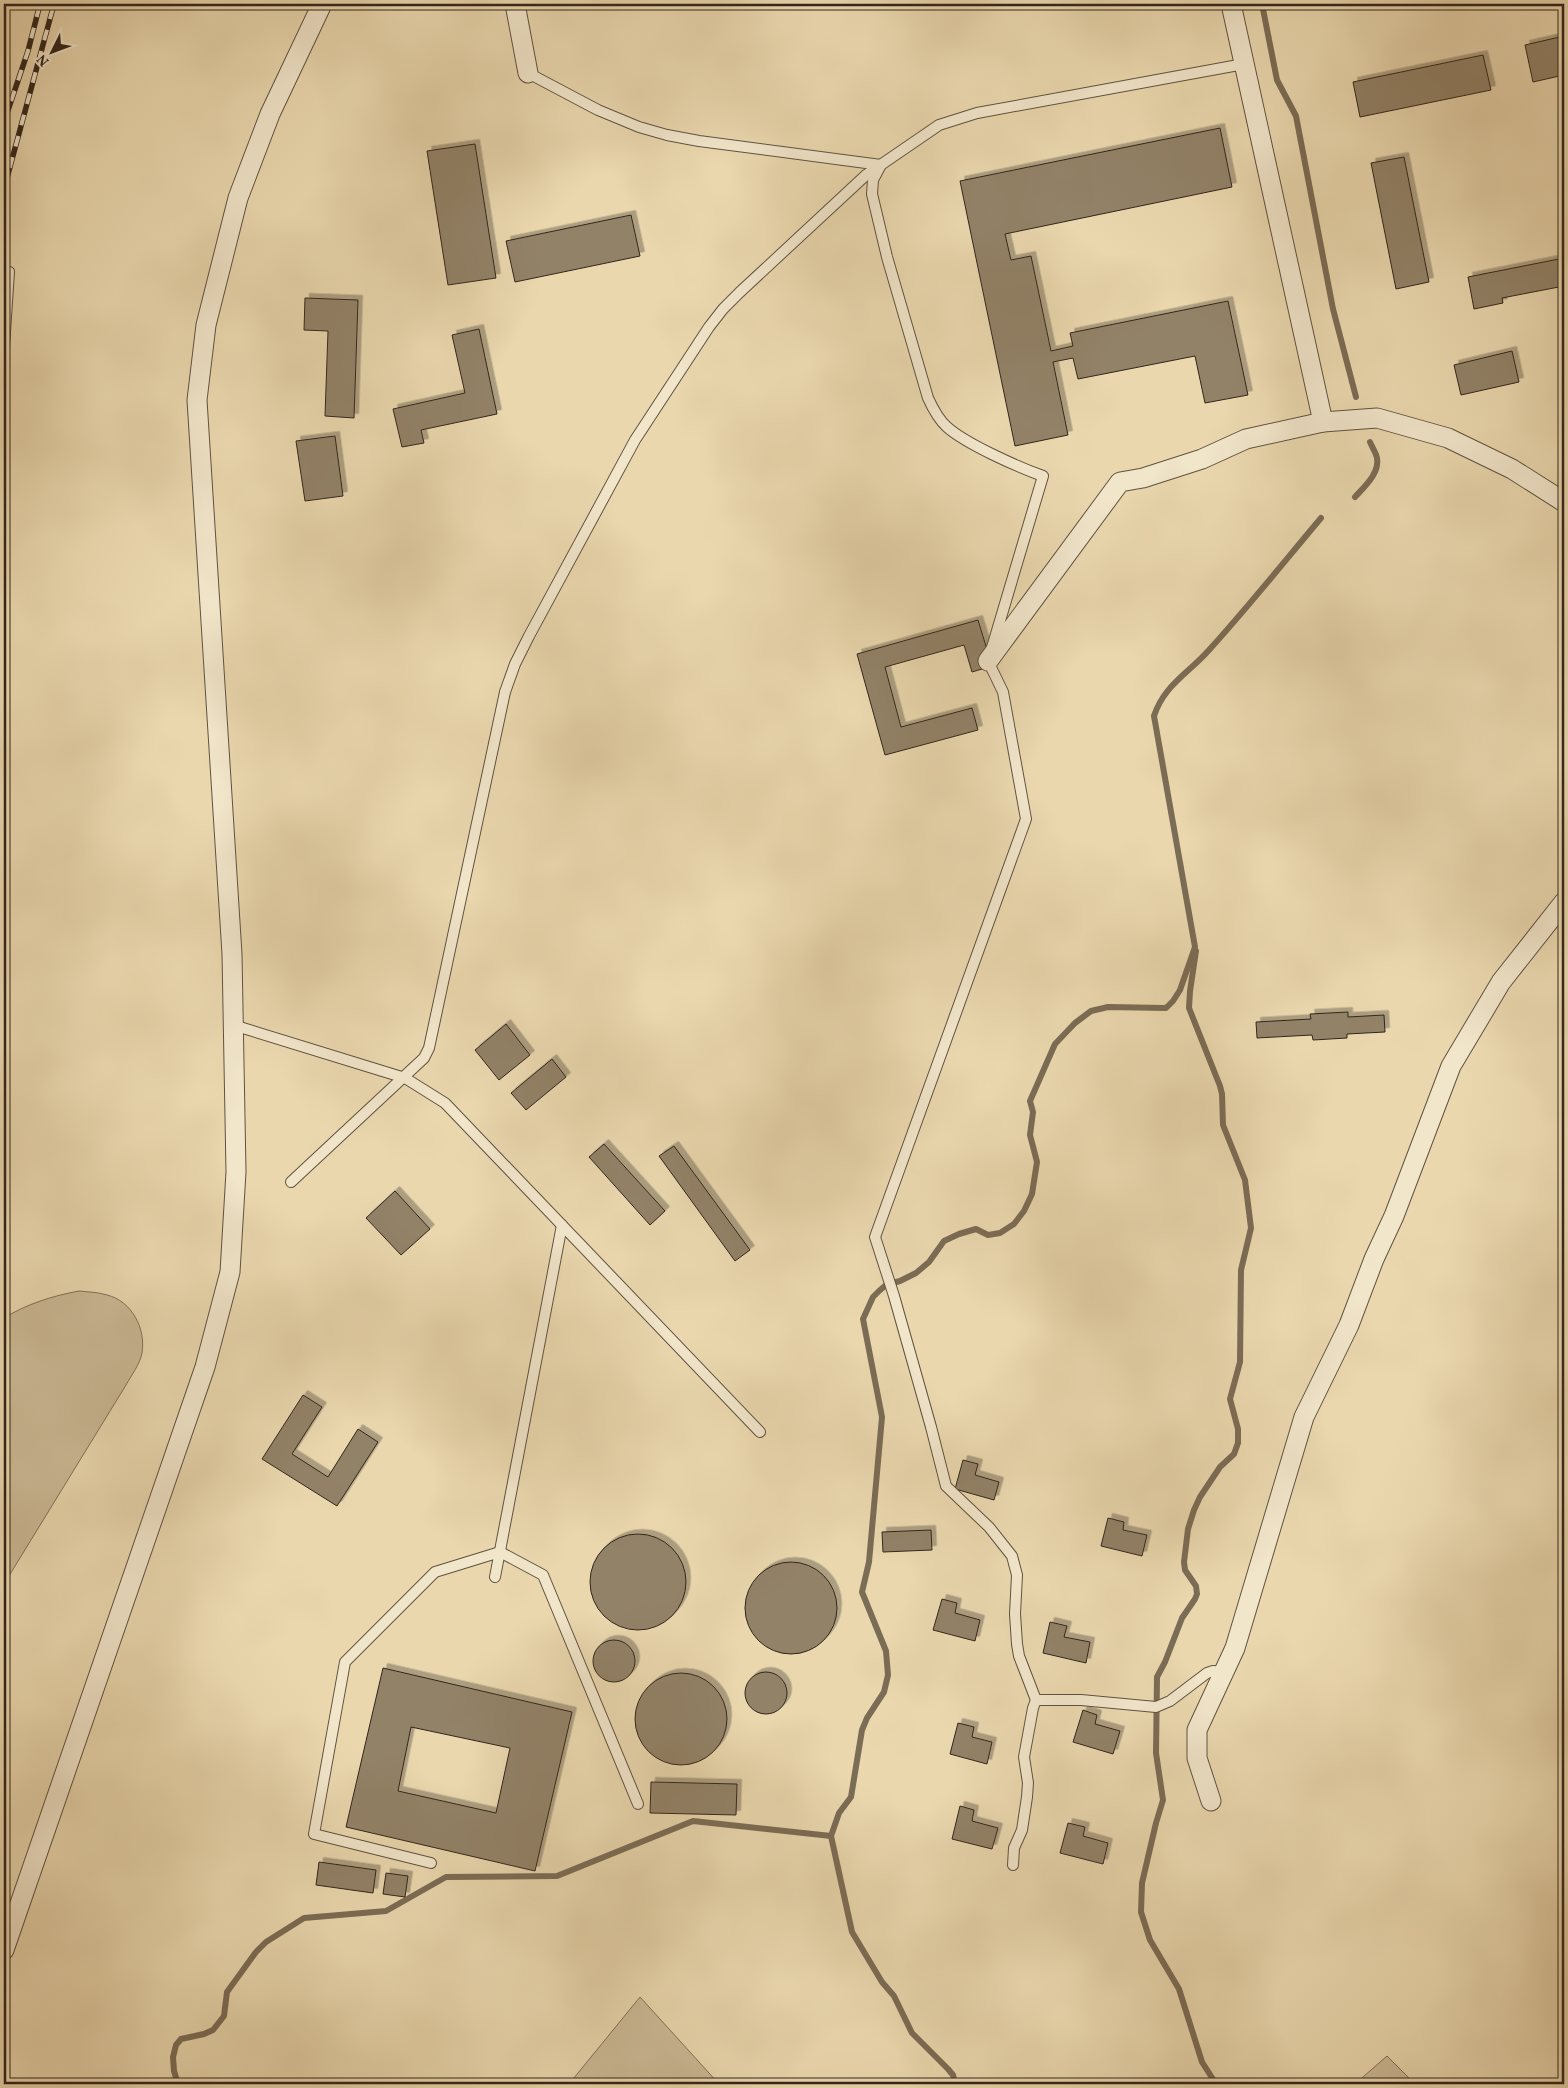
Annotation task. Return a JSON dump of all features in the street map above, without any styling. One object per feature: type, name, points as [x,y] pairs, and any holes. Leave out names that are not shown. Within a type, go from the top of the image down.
[{"type":"street","points":[[4,1950],[205,1367],[230,1272],[235,1206],[232,954],[198,430],[199,377],[206,325],[238,198],[266,123],[322,4]]},
{"type":"street","points":[[515,4],[528,73]]},
{"type":"street","points":[[1231,4],[1323,422]]},
{"type":"street","points":[[988,661],[1120,482],[1143,478],[1202,459],[1246,439],[1323,422],[1378,418],[1448,438],[1512,469],[1564,502]]},
{"type":"street","points":[[1211,1801],[1200,1769],[1196,1743],[1201,1718],[1235,1648],[1304,1417],[1349,1325],[1374,1259],[1396,1210],[1451,1066],[1510,969],[1564,902]]},
{"type":"lane","points":[[291,1182],[404,1078],[424,1058],[429,1048],[505,692],[515,664],[635,440],[709,327],[723,309],[866,176],[939,125],[977,113],[1244,64]]},
{"type":"lane","points":[[528,73],[598,110],[639,127],[667,135],[881,165]]},
{"type":"lane","points":[[881,165],[873,180],[872,194],[887,257],[928,398],[935,413],[945,426],[957,435],[1043,476],[988,661],[1003,692],[1026,819],[875,1237],[932,1427],[946,1486],[989,1527],[1012,1556],[1016,1575],[1017,1644],[1036,1700],[1024,1757],[1028,1783],[1024,1818],[1014,1848],[1013,1865]]},
{"type":"lane","points":[[4,271],[9,272],[4,348]]},
{"type":"lane","points":[[233,1025],[404,1078],[445,1103],[760,1432]]},
{"type":"lane","points":[[494,1577],[562,1225]]},
{"type":"lane","points":[[431,1863],[314,1834],[345,1662],[435,1572],[500,1552],[544,1575],[638,1804]]},
{"type":"lane","points":[[1036,1700],[1081,1700],[1156,1708],[1170,1701],[1206,1672],[1213,1670],[1224,1672]]},
{"type":"shaded area","points":[[79,1291],[107,1295],[124,1303],[135,1317],[142,1335],[141,1357],[126,1385],[4,1584],[4,1318],[40,1301]]},
{"type":"shaded area","points":[[640,1997],[719,2084],[569,2084]]},
{"type":"shaded area","points":[[1387,2056],[1415,2084],[1355,2084]]},
{"type":"building","points":[[1564,36],[1564,75],[1533,82],[1525,45]]},
{"type":"building","points":[[1483,55],[1491,90],[1360,117],[1353,82]]},
{"type":"building","points":[[1220,128],[1232,187],[1005,234],[1011,260],[1031,256],[1051,351],[1073,346],[1070,333],[1228,301],[1248,395],[1205,403],[1195,356],[1078,379],[1073,358],[1053,362],[1068,435],[1015,446],[960,181]]},
{"type":"building","points":[[475,144],[496,278],[448,285],[427,151]]},
{"type":"building","points":[[1404,157],[1429,282],[1396,289],[1371,163]]},
{"type":"building","points":[[631,215],[640,256],[515,282],[506,241]]},
{"type":"building","points":[[1564,258],[1564,286],[1502,298],[1503,303],[1474,309],[1468,277]]},
{"type":"building","points":[[305,298],[358,300],[354,418],[325,416],[328,331],[304,330]]},
{"type":"building","points":[[479,329],[497,414],[421,430],[424,443],[402,447],[393,409],[465,393],[452,335]]},
{"type":"building","points":[[1512,351],[1519,382],[1461,395],[1454,365]]},
{"type":"building","points":[[335,436],[343,496],[305,501],[296,441]]},
{"type":"building","points":[[978,620],[992,666],[972,672],[964,645],[885,667],[901,727],[972,708],[978,730],[885,755],[857,654]]},
{"type":"building","points":[[1348,1012],[1348,1017],[1384,1015],[1385,1032],[1347,1034],[1347,1038],[1313,1040],[1312,1035],[1257,1038],[1256,1022],[1311,1019],[1310,1014]]},
{"type":"building","points":[[506,1024],[530,1055],[499,1080],[475,1050]]},
{"type":"building","points":[[552,1059],[566,1077],[526,1110],[511,1093]]},
{"type":"building","points":[[604,1144],[665,1211],[650,1225],[589,1157]]},
{"type":"building","points":[[674,1146],[750,1250],[735,1261],[659,1156]]},
{"type":"building","points":[[395,1191],[430,1229],[401,1255],[366,1218]]},
{"type":"building","points":[[303,1395],[322,1407],[292,1454],[328,1477],[358,1429],[378,1442],[337,1506],[262,1459]]},
{"type":"building","points":[[963,1460],[978,1464],[975,1475],[999,1482],[994,1500],[955,1489]]},
{"type":"building","points":[[1108,1518],[1124,1522],[1123,1530],[1147,1535],[1142,1556],[1101,1546]]},
{"type":"building","points":[[931,1530],[932,1550],[883,1552],[882,1532]]},
{"type":"building","points":[[638,1534],[656,1538],[672,1548],[682,1564],[686,1582],[682,1600],[672,1616],[656,1626],[638,1630],[620,1626],[604,1616],[594,1600],[590,1582],[594,1564],[604,1548],[620,1538]]},
{"type":"building","points":[[791,1562],[809,1565],[824,1575],[834,1590],[837,1608],[834,1626],[824,1641],[809,1651],[791,1654],[773,1651],[758,1641],[748,1626],[745,1608],[748,1590],[758,1575],[773,1565]]},
{"type":"building","points":[[942,1599],[957,1603],[955,1613],[980,1620],[975,1641],[933,1630]]},
{"type":"building","points":[[1050,1622],[1067,1626],[1064,1637],[1090,1642],[1086,1663],[1043,1653]]},
{"type":"building","points":[[614,1640],[629,1646],[635,1661],[629,1676],[614,1682],[599,1676],[593,1661],[599,1646]]},
{"type":"building","points":[[383,1668],[572,1712],[535,1871],[346,1827]],"holes":[[[411,1727],[510,1748],[496,1813],[398,1791]]]},
{"type":"building","points":[[762,1672],[770,1672],[781,1678],[787,1693],[781,1708],[770,1714],[762,1714],[751,1708],[745,1697],[745,1689],[751,1678]]},
{"type":"building","points":[[681,1673],[699,1676],[714,1686],[724,1701],[727,1719],[724,1737],[714,1752],[699,1762],[681,1765],[663,1762],[648,1752],[638,1737],[635,1719],[638,1701],[648,1686],[663,1676]]},
{"type":"building","points":[[1083,1710],[1097,1715],[1095,1724],[1120,1731],[1113,1754],[1073,1742]]},
{"type":"building","points":[[958,1723],[974,1727],[972,1737],[992,1742],[987,1764],[950,1754]]},
{"type":"building","points":[[651,1782],[737,1784],[736,1815],[650,1813]]},
{"type":"building","points":[[960,1806],[974,1810],[972,1821],[998,1828],[992,1849],[952,1839]]},
{"type":"building","points":[[1068,1823],[1085,1827],[1083,1836],[1108,1843],[1103,1864],[1060,1853]]},
{"type":"building","points":[[319,1862],[376,1870],[373,1893],[316,1885]]},
{"type":"building","points":[[386,1873],[408,1876],[405,1897],[383,1894]]},
{"type":"waterway","points":[[1262,4],[1277,80],[1296,116],[1333,309],[1356,397]]},
{"type":"waterway","points":[[1355,497],[1376,469],[1377,458],[1370,442]]},
{"type":"waterway","points":[[955,2084],[953,2075],[948,2069],[912,2033],[894,1996],[882,1982],[852,1932],[831,1836],[839,1813],[851,1797],[862,1730],[867,1718],[884,1692],[888,1675],[886,1651],[862,1592],[869,1562],[882,1417],[863,1319],[873,1297],[879,1291],[886,1285],[916,1273],[929,1262],[944,1241],[976,1229],[988,1235],[1000,1233],[1014,1224],[1024,1211],[1032,1194],[1037,1162],[1030,1135],[1033,1112],[1030,1101],[1055,1044],[1075,1023],[1091,1011],[1108,1007],[1166,1008],[1180,990],[1195,947],[1154,716],[1164,696],[1223,634],[1321,518]]},
{"type":"waterway","points":[[1196,951],[1189,1008],[1220,1086],[1223,1125],[1245,1180],[1251,1228],[1241,1270],[1240,1362],[1230,1399],[1238,1429],[1238,1443],[1234,1454],[1220,1467],[1200,1497],[1194,1510],[1188,1529],[1184,1562],[1185,1570],[1196,1586],[1197,1594],[1182,1618],[1165,1662],[1157,1677],[1156,1753],[1163,1800],[1142,1883],[1141,1912],[1150,1940],[1179,1989],[1202,2062],[1216,2084]]},
{"type":"waterway","points":[[178,2084],[174,2071],[173,2057],[176,2045],[181,2039],[213,2030],[224,2016],[227,1992],[256,1952],[266,1942],[304,1918],[386,1911],[446,1877],[557,1876],[693,1821],[831,1836]]},
{"type":"railway","points":[[4,122],[28,51],[40,4]]},
{"type":"railway","points":[[4,189],[54,4]]}]
